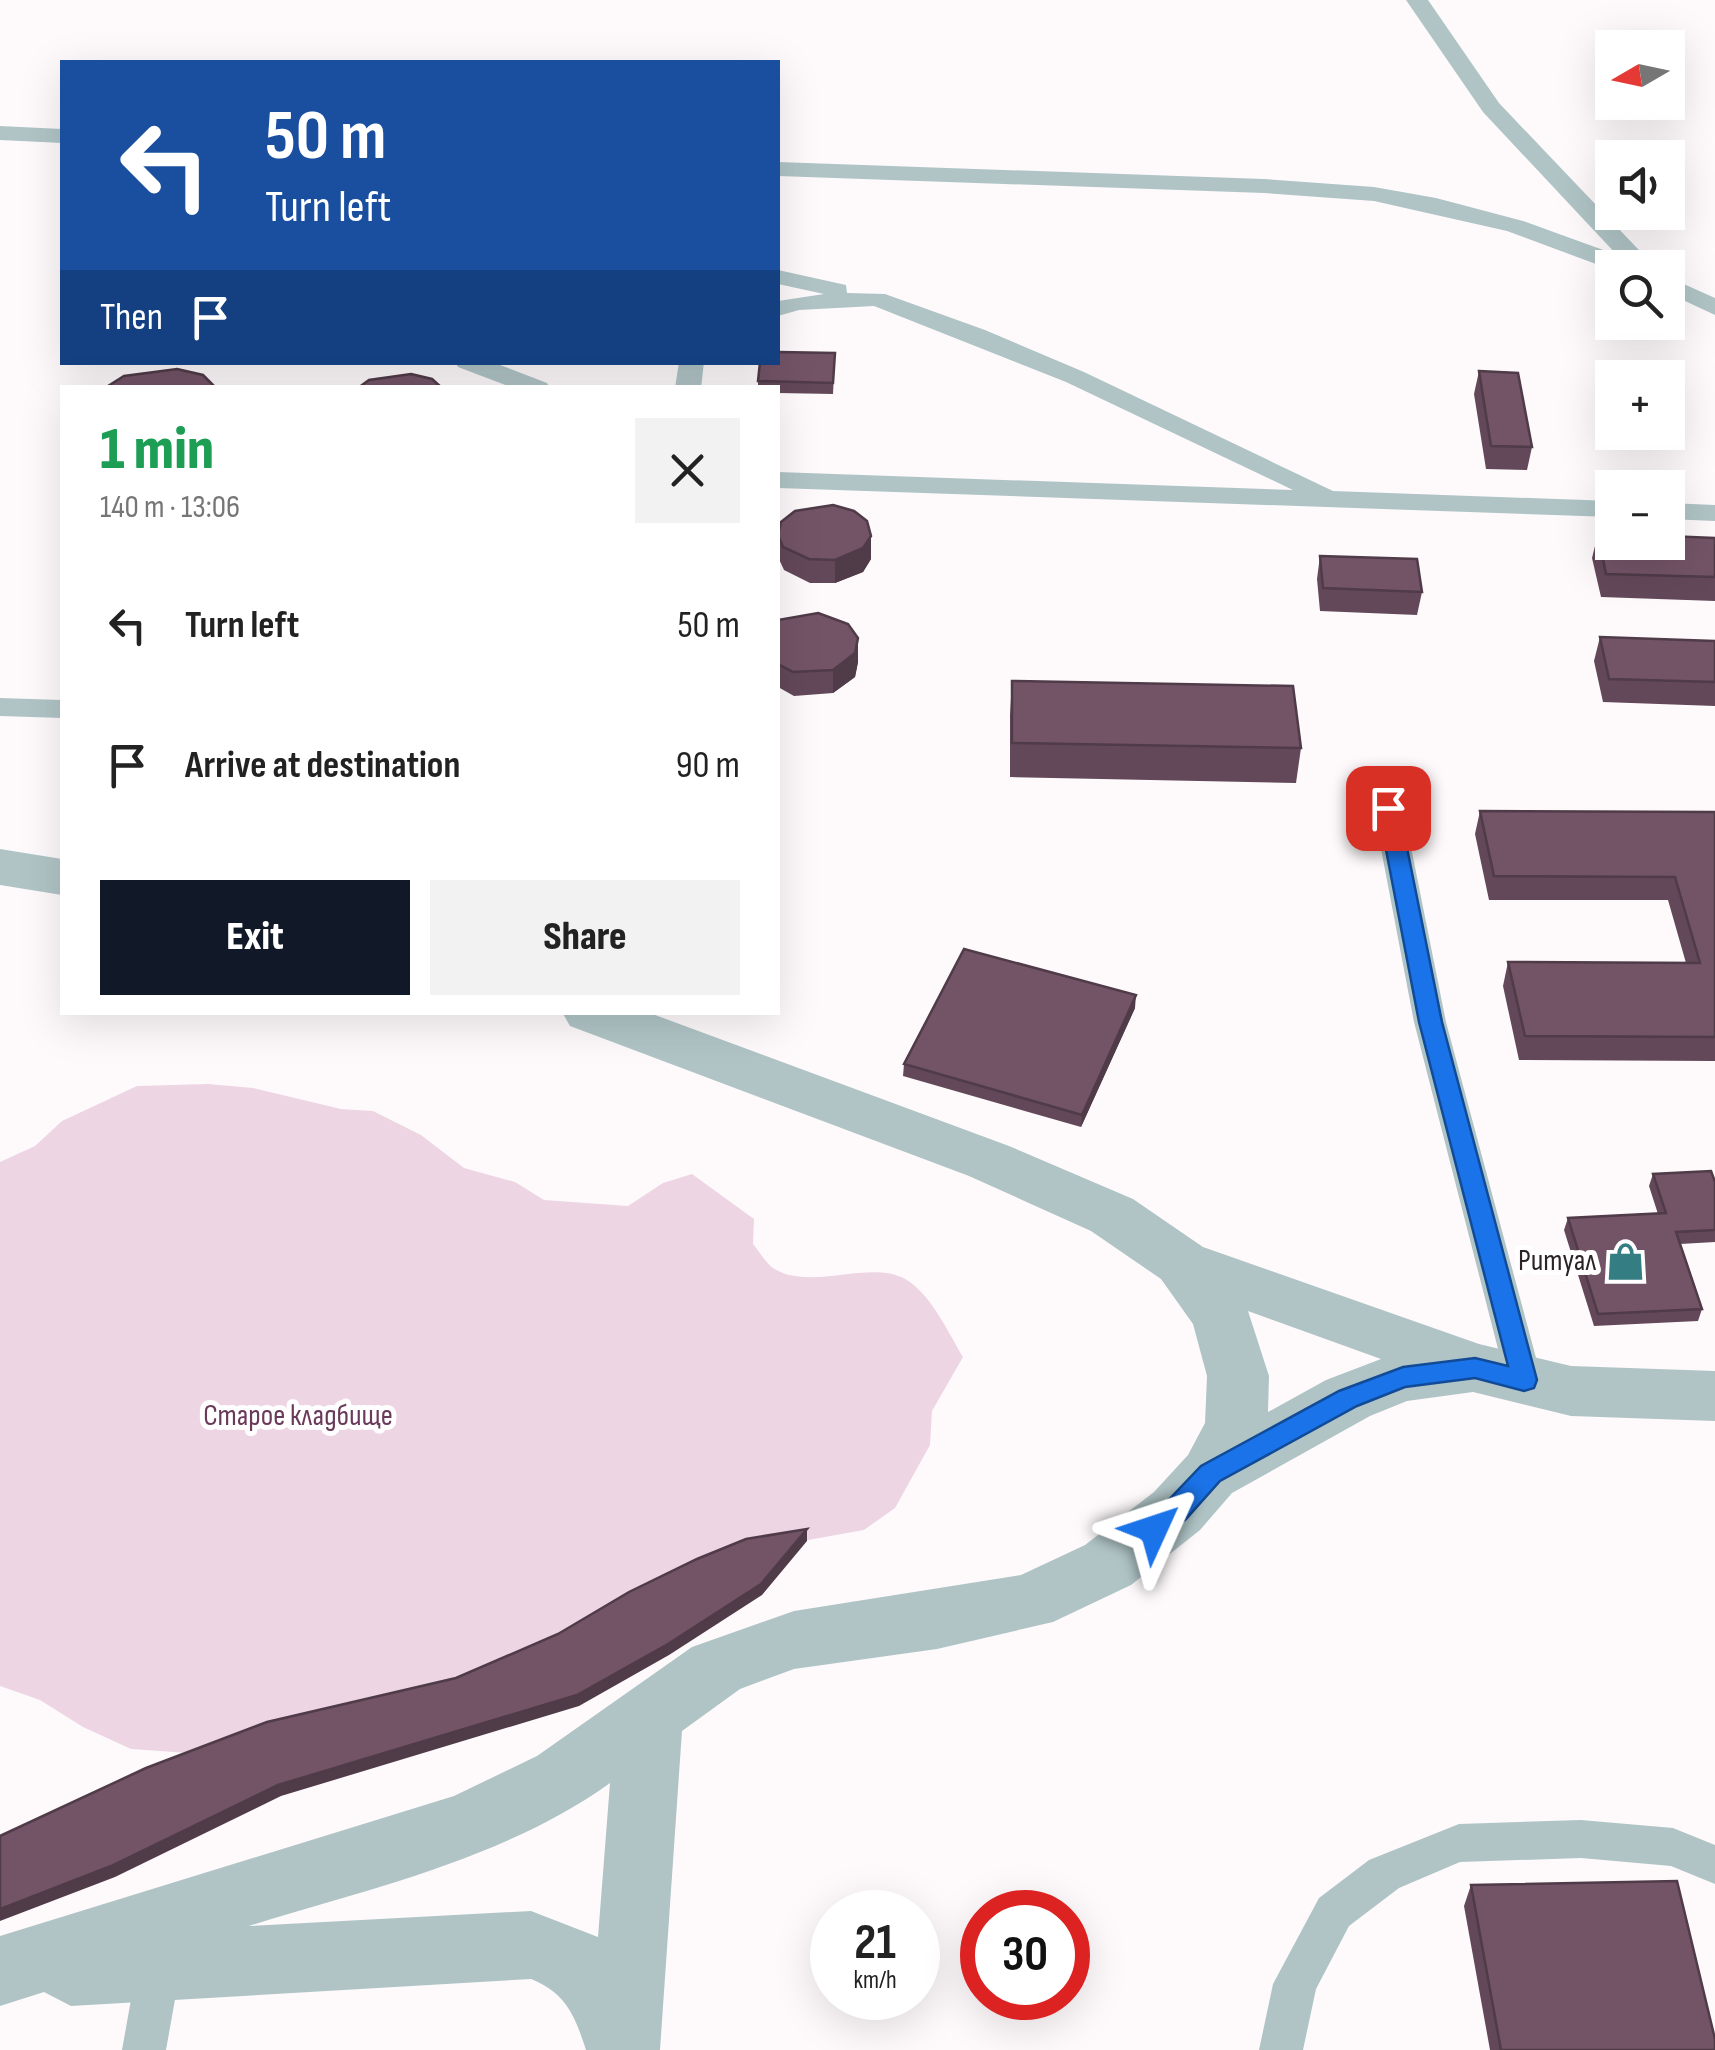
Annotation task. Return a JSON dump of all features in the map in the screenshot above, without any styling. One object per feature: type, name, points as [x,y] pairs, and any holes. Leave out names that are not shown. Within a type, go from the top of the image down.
[{"type":"street","points":[[0,866],[60,877]]},
{"type":"street","points":[[597,1015],[990,1161],[1112,1215],[1182,1263],[1500,1374],[1570,1392],[1715,1396]]},
{"type":"street","points":[[0,1973],[469,1824],[561,1778],[716,1668],[794,1640],[1030,1602],[1108,1565],[1177,1512],[1210,1474],[1236,1424],[1238,1376],[1221,1317],[1182,1263]]},
{"type":"street","points":[[1210,1474],[1348,1398],[1403,1377],[1500,1374]]},
{"type":"street","points":[[625,2050],[649,1713]]},
{"type":"street","points":[[0,1973],[531,1945],[573,1958],[603,1987],[625,2050]]},
{"type":"lane","points":[[1417,0],[1437,36],[1558,186],[1625,250]]},
{"type":"lane","points":[[0,132],[60,136]]},
{"type":"lane","points":[[780,169],[1264,186],[1374,194],[1436,204],[1515,226],[1595,255]]},
{"type":"lane","points":[[780,277],[876,299],[976,334],[1334,499]]},
{"type":"lane","points":[[1685,293],[1715,308]]},
{"type":"lane","points":[[780,308],[796,303],[876,299]]},
{"type":"lane","points":[[475,365],[530,385]]},
{"type":"lane","points":[[780,480],[1595,508]]},
{"type":"lane","points":[[1685,512],[1715,513]]},
{"type":"lane","points":[[0,707],[60,709]]},
{"type":"lane","points":[[1388,808],[1500,1374]]},
{"type":"lane","points":[[1281,2050],[1295,1984],[1334,1912],[1384,1874],[1459,1843],[1581,1839],[1673,1847],[1715,1865]]},
{"type":"lane","points":[[144,2050],[159,1966]]},
{"type":"green space","name":"Старое кладбище","points":[[208,1084],[253,1088],[341,1109],[373,1111],[421,1135],[464,1168],[515,1182],[544,1200],[628,1206],[663,1183],[692,1174],[754,1219],[753,1244],[773,1268],[806,1277],[879,1272],[910,1282],[933,1307],[963,1357],[932,1411],[930,1445],[895,1508],[864,1530],[747,1551],[560,1646],[216,1755],[131,1749],[83,1727],[40,1700],[0,1686],[0,1162],[35,1146],[62,1121],[137,1086]]},
{"type":"building","points":[[780,352],[835,353],[833,383],[758,381],[760,365],[780,365]]},
{"type":"building","points":[[177,369],[203,375],[213,385],[110,385],[124,376]]},
{"type":"building","points":[[1479,371],[1518,373],[1532,447],[1491,446]]},
{"type":"building","points":[[411,374],[432,379],[439,385],[362,385],[369,380]]},
{"type":"building","points":[[833,505],[854,511],[867,521],[871,536],[863,548],[835,560],[809,559],[783,547],[780,540],[781,522],[795,511]]},
{"type":"building","points":[[1685,537],[1715,538],[1715,577],[1606,574],[1603,560],[1685,560]]},
{"type":"building","points":[[1320,556],[1417,559],[1422,592],[1323,588]]},
{"type":"building","points":[[818,613],[848,624],[858,638],[855,653],[833,670],[793,672],[780,665],[780,620]]},
{"type":"building","points":[[1600,637],[1715,641],[1715,682],[1609,679]]},
{"type":"building","points":[[1012,681],[1293,686],[1301,748],[1012,743]]},
{"type":"building","points":[[1480,811],[1715,812],[1715,1037],[1525,1036],[1508,962],[1700,963],[1675,877],[1494,876]]},
{"type":"building","points":[[964,949],[1136,995],[1082,1115],[904,1064]]},
{"type":"building","name":"Ритуал","points":[[1711,1171],[1715,1182],[1715,1230],[1676,1232],[1702,1309],[1598,1314],[1568,1218],[1666,1213],[1653,1174]]},
{"type":"building","points":[[807,1529],[761,1584],[668,1644],[577,1695],[278,1785],[111,1866],[0,1909],[0,1836],[146,1768],[267,1722],[456,1678],[558,1634],[629,1592],[697,1559],[746,1539]]},
{"type":"building","points":[[1677,1881],[1715,2050],[1501,2050],[1471,1885]]},
{"type":"place","name":"Ритуал","points":[[1626,1261]]},
{"type":"route","points":[[1154,1529],[1177,1512],[1210,1474],[1348,1398],[1403,1377],[1475,1368],[1524,1380],[1430,1022],[1388,808]]}]
